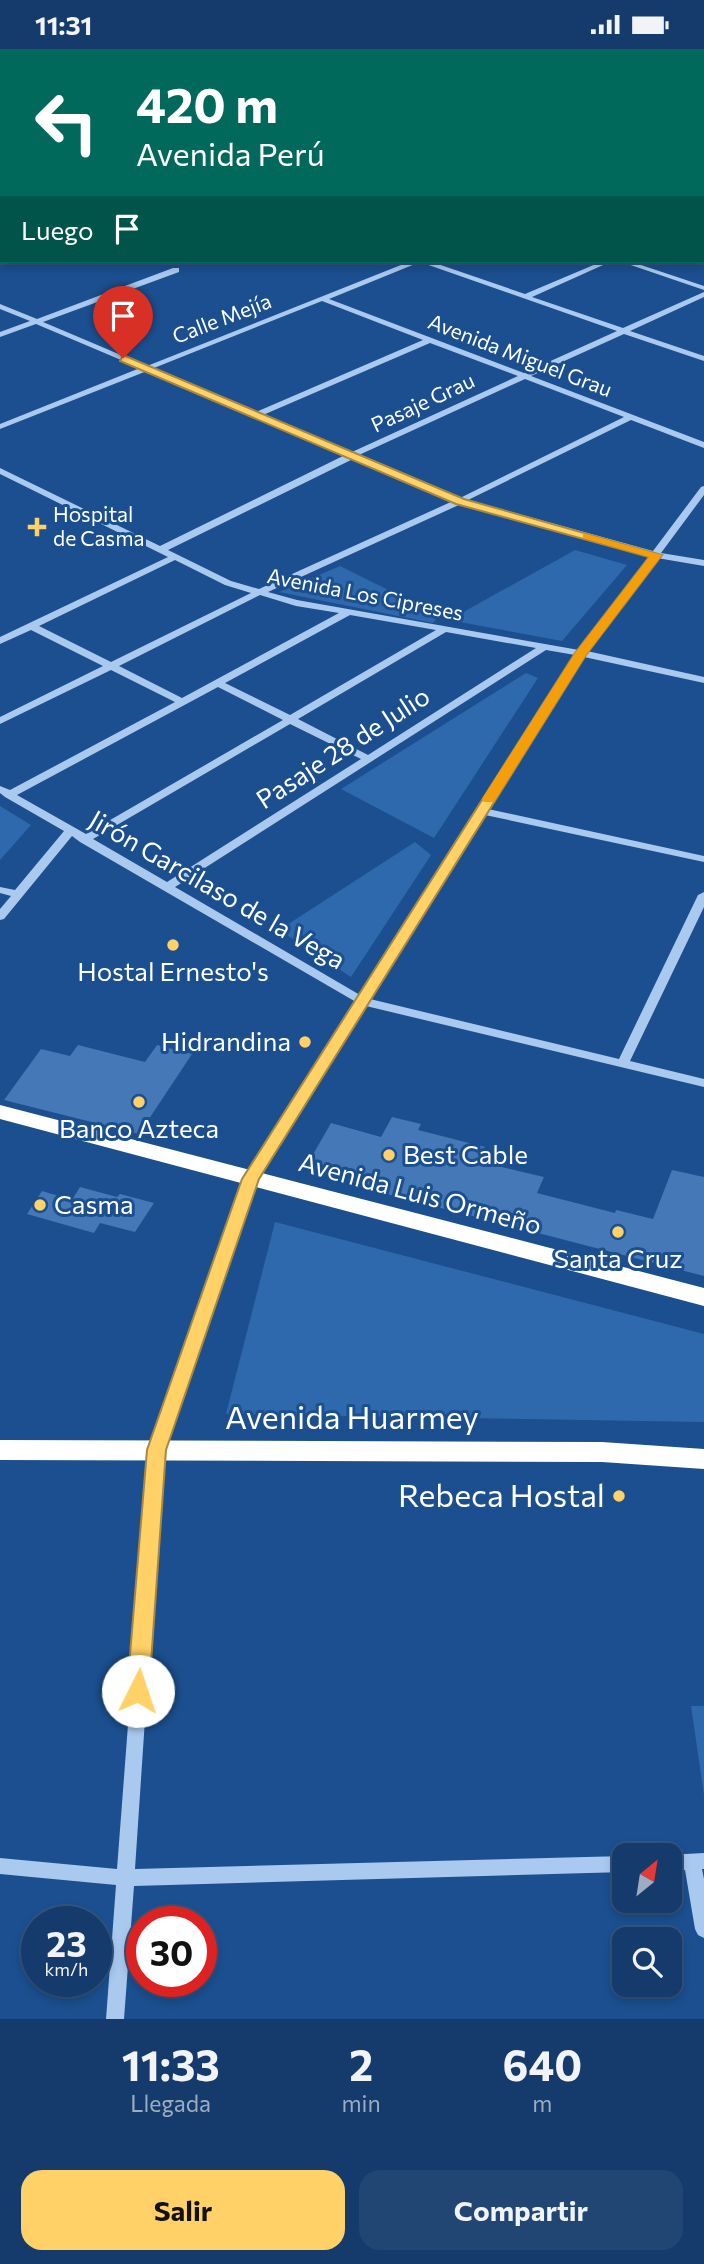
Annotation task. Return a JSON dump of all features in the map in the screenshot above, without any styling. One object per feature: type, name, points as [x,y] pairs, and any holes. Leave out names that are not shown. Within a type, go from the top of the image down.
[{"type":"highway","name":"Avenida Luis Ormeño","points":[[0,1112],[704,1297]]},
{"type":"highway","name":"Avenida Huarmey","points":[[0,1450],[602,1452],[704,1459]]},
{"type":"street","name":"Calle Mejía","points":[[0,427],[412,263]]},
{"type":"street","points":[[429,263],[704,359]]},
{"type":"street","points":[[525,297],[603,263]]},
{"type":"street","points":[[630,263],[704,288]]},
{"type":"street","points":[[646,268],[657,263]]},
{"type":"street","points":[[0,335],[176,269]]},
{"type":"street","name":"Pasaje Grau","points":[[160,550],[351,456],[704,295]]},
{"type":"street","name":"Avenida Miguel Grau","points":[[323,299],[704,445]]},
{"type":"street","points":[[0,306],[460,501],[656,555],[704,563]]},
{"type":"street","points":[[255,415],[429,340]]},
{"type":"street","points":[[0,721],[260,592],[460,501],[631,417]]},
{"type":"street","name":"Avenida Los Cipreses","points":[[0,471],[228,583],[349,612],[581,653],[704,680]]},
{"type":"street","points":[[115,2019],[156,1450],[251,1179],[581,653],[704,489]]},
{"type":"street","points":[[0,641],[175,557]]},
{"type":"street","points":[[4,792],[183,702],[349,612]]},
{"type":"street","points":[[31,626],[183,702]]},
{"type":"street","points":[[84,840],[445,629]]},
{"type":"street","name":"Pasaje 28 de Julio","points":[[166,888],[544,647]]},
{"type":"street","points":[[218,683],[368,759]]},
{"type":"street","name":"Jirón Garcilaso de la Vega","points":[[4,792],[362,1001],[704,1083]]},
{"type":"street","points":[[482,811],[704,859]]},
{"type":"street","points":[[0,917],[70,831]]},
{"type":"street","points":[[0,890],[18,894]]},
{"type":"street","points":[[623,1063],[704,895]]},
{"type":"street","points":[[698,1862],[704,1929]]},
{"type":"street","points":[[0,1867],[124,1878],[612,1864]]},
{"type":"shaded area","points":[[575,550],[627,565],[562,641],[449,620]]},
{"type":"shaded area","points":[[340,566],[439,615],[433,623],[279,592]]},
{"type":"shaded area","points":[[526,673],[538,678],[434,838],[341,789]]},
{"type":"shaded area","points":[[0,806],[31,825],[0,860]]},
{"type":"shaded area","points":[[415,842],[431,855],[351,977],[279,930]]},
{"type":"shaded area","points":[[275,1222],[704,1334],[704,1422],[226,1414]]},
{"type":"shaded area","points":[[691,1706],[704,1706],[704,1795]]},
{"type":"building","points":[[78,1045],[145,1062],[157,1045],[192,1054],[139,1134],[4,1100],[41,1049],[70,1056]]},
{"type":"building","points":[[392,1117],[421,1124],[418,1130],[485,1147],[477,1161],[544,1177],[537,1193],[615,1213],[616,1210],[653,1219],[672,1170],[704,1177],[704,1276],[356,1186],[359,1179],[307,1165],[331,1123],[381,1137]]},
{"type":"building","points":[[80,1187],[154,1203],[135,1232],[100,1223],[94,1233],[27,1214],[42,1191],[72,1200]]},
{"type":"slow traffic","points":[[489,799],[581,653],[656,555],[587,536]]},
{"type":"place","name":"Hospital de Casma","points":[[37,527]]},
{"type":"place","name":"Hostal Ernesto's","points":[[173,945]]},
{"type":"place","name":"Hidrandina","points":[[305,1042]]},
{"type":"place","name":"Banco Azteca","points":[[139,1102]]},
{"type":"place","name":"Best Cable","points":[[389,1155]]},
{"type":"place","name":"Casma","points":[[40,1205]]},
{"type":"place","name":"Santa Cruz","points":[[618,1232]]},
{"type":"place","name":"Rebeca Hostal","points":[[619,1496]]},
{"type":"route","points":[[123,358],[460,501],[656,555],[581,653],[251,1179],[156,1450],[138,1691]]}]
